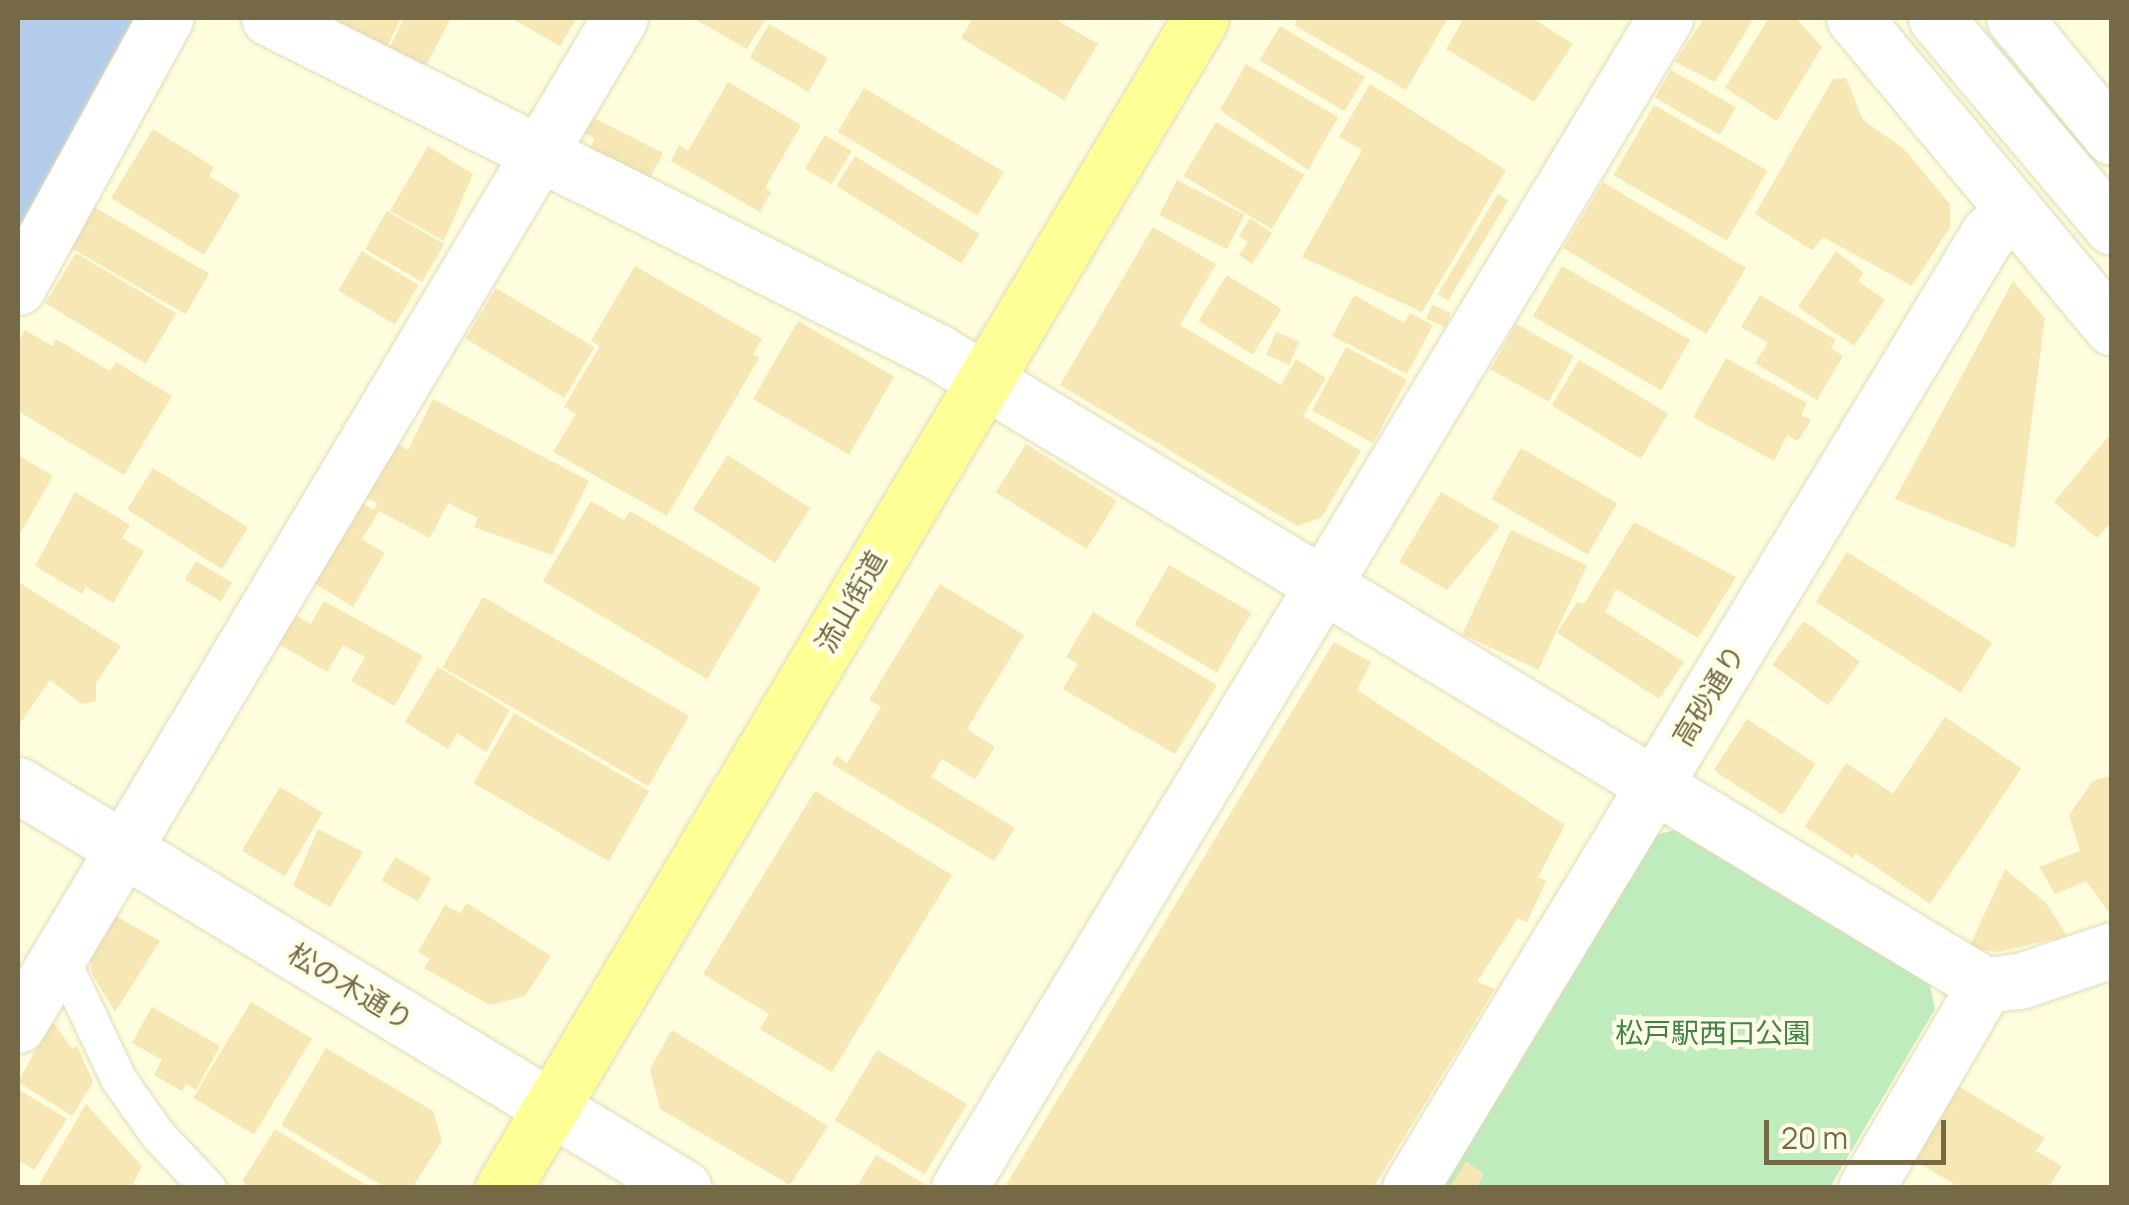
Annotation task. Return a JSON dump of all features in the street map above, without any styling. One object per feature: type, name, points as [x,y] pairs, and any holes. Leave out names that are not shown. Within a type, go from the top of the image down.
[{"type":"main road","name":"流山街道","points":[[503,1188],[981,378],[1201,18]]},
{"type":"street","points":[[18,287],[165,18]]},
{"type":"street","points":[[268,18],[981,378],[1656,781],[1985,985],[2020,981],[2112,950]]},
{"type":"street","points":[[18,1025],[120,846],[620,18]]},
{"type":"street","points":[[958,1188],[1665,18]]},
{"type":"street","points":[[1854,18],[2112,328]]},
{"type":"street","points":[[1936,18],[2112,227]]},
{"type":"street","points":[[2014,18],[2112,138]]},
{"type":"street","name":"高砂通り","points":[[1410,1188],[1988,234],[2014,209]]},
{"type":"street","name":"松の木通り","points":[[18,785],[684,1188]]},
{"type":"street","points":[[1866,1188],[1985,985]]},
{"type":"lane","points":[[60,956],[119,1080],[158,1135],[208,1188]]},
{"type":"green space","name":"松戸駅西口公園","points":[[1680,829],[1929,981],[1935,1009],[1830,1187],[1439,1188],[1650,836]]},
{"type":"water","points":[[18,18],[134,18],[18,230]]},
{"type":"building","points":[[325,18],[397,18],[400,20],[386,49]]},
{"type":"building","points":[[404,18],[451,18],[425,67],[389,49]]},
{"type":"building","points":[[511,18],[577,18],[560,46]]},
{"type":"building","points":[[693,18],[766,18],[747,49]]},
{"type":"building","points":[[973,18],[1053,18],[1098,44],[1064,100],[961,38]]},
{"type":"building","points":[[1299,18],[1448,18],[1406,90],[1294,25]]},
{"type":"building","points":[[1464,18],[1532,18],[1573,44],[1534,102],[1446,49]]},
{"type":"building","points":[[1704,18],[1754,18],[1715,82],[1675,62]]},
{"type":"building","points":[[1769,18],[1796,18],[1822,47],[1777,121],[1725,88]]},
{"type":"building","points":[[769,24],[828,58],[808,92],[750,58]]},
{"type":"building","points":[[1280,26],[1365,77],[1344,111],[1259,60]]},
{"type":"building","points":[[1246,64],[1338,117],[1308,170],[1220,110]]},
{"type":"building","points":[[1671,70],[1736,108],[1720,135],[1655,98]]},
{"type":"building","points":[[1846,78],[1863,120],[1904,149],[1950,204],[1950,227],[1912,286],[1823,237],[1812,250],[1755,214],[1833,79]]},
{"type":"building","points":[[728,82],[801,125],[765,188],[771,192],[760,212],[671,161],[679,145],[688,151]]},
{"type":"building","points":[[1370,84],[1506,170],[1422,312],[1302,257],[1362,150],[1339,137]]},
{"type":"building","points":[[864,88],[1004,172],[977,216],[838,132]]},
{"type":"building","points":[[1654,105],[1767,170],[1727,241],[1614,175]]},
{"type":"building","points":[[590,116],[663,153],[649,180],[590,148],[595,139],[582,132]]},
{"type":"building","points":[[1216,122],[1304,175],[1272,229],[1184,176]]},
{"type":"building","points":[[153,129],[214,167],[209,176],[240,195],[204,255],[111,198]]},
{"type":"building","points":[[825,135],[852,151],[831,184],[805,168]]},
{"type":"building","points":[[428,146],[473,174],[444,241],[390,211]]},
{"type":"building","points":[[855,156],[980,234],[961,264],[836,186]]},
{"type":"building","points":[[1177,180],[1245,215],[1227,249],[1159,215]]},
{"type":"building","points":[[1603,182],[1746,268],[1706,334],[1563,248]]},
{"type":"building","points":[[1498,194],[1508,200],[1448,300],[1438,294]]},
{"type":"building","points":[[94,207],[209,274],[186,314],[70,248]]},
{"type":"building","points":[[387,211],[444,244],[422,282],[365,249]]},
{"type":"building","points":[[1250,218],[1272,233],[1252,264],[1239,255],[1248,242],[1239,236]]},
{"type":"building","points":[[1153,227],[1216,264],[1180,325],[1281,385],[1296,359],[1326,378],[1303,416],[1361,451],[1321,518],[1297,526],[1060,385]]},
{"type":"building","points":[[362,251],[419,285],[395,324],[338,290]]},
{"type":"building","points":[[1836,251],[1864,273],[1858,281],[1885,300],[1854,346],[1798,307]]},
{"type":"building","points":[[76,253],[176,313],[146,364],[46,304]]},
{"type":"building","points":[[635,266],[762,339],[753,354],[759,358],[667,516],[553,452],[576,414],[564,407],[600,346],[591,341]]},
{"type":"building","points":[[1562,266],[1690,340],[1661,390],[1533,316]]},
{"type":"building","points":[[1227,275],[1281,309],[1253,355],[1198,321]]},
{"type":"building","points":[[2013,281],[2045,318],[2015,548],[1895,499]]},
{"type":"building","points":[[496,288],[595,347],[564,398],[466,339]]},
{"type":"building","points":[[1354,295],[1404,323],[1410,313],[1433,325],[1407,374],[1332,336]]},
{"type":"building","points":[[1760,295],[1836,340],[1831,348],[1843,356],[1817,400],[1755,363],[1768,343],[1741,327]]},
{"type":"building","points":[[1432,305],[1451,313],[1445,327],[1426,319]]},
{"type":"building","points":[[798,321],[894,376],[849,454],[753,399]]},
{"type":"building","points":[[1516,324],[1574,356],[1549,401],[1491,369]]},
{"type":"building","points":[[25,330],[52,346],[56,339],[110,371],[116,362],[172,396],[124,475],[18,411],[18,343]]},
{"type":"building","points":[[1276,332],[1299,342],[1289,365],[1266,355]]},
{"type":"building","points":[[1346,347],[1407,379],[1373,443],[1312,411]]},
{"type":"building","points":[[1726,358],[1807,403],[1801,415],[1811,420],[1798,441],[1787,435],[1774,461],[1693,417]]},
{"type":"building","points":[[1579,360],[1668,414],[1641,459],[1552,405]]},
{"type":"building","points":[[433,399],[589,481],[552,555],[474,527],[478,518],[448,503],[430,538],[379,511],[362,539],[385,553],[353,607],[311,581],[359,501],[374,510],[377,503],[367,498],[395,443],[408,450]]},
{"type":"building","points":[[2112,432],[2112,521],[2097,538],[2054,502]]},
{"type":"building","points":[[1026,444],[1117,501],[1087,549],[996,492]]},
{"type":"building","points":[[1521,448],[1617,504],[1588,555],[1492,499]]},
{"type":"building","points":[[18,455],[53,476],[18,537]]},
{"type":"building","points":[[728,455],[810,508],[775,563],[693,510]]},
{"type":"building","points":[[153,468],[248,527],[222,569],[127,510]]},
{"type":"building","points":[[75,492],[130,525],[122,538],[144,551],[113,603],[86,587],[82,594],[35,566]]},
{"type":"building","points":[[1441,492],[1500,526],[1447,590],[1399,562]]},
{"type":"building","points":[[591,501],[624,520],[630,511],[761,588],[707,679],[543,581]]},
{"type":"building","points":[[1634,522],[1736,577],[1698,638],[1616,589],[1605,612],[1684,662],[1659,699],[1557,633],[1577,602],[1584,604]]},
{"type":"building","points":[[1511,530],[1587,565],[1539,670],[1462,634]]},
{"type":"building","points":[[1847,552],[1992,643],[1961,693],[1816,602]]},
{"type":"building","points":[[196,561],[232,583],[221,601],[185,580]]},
{"type":"building","points":[[1169,565],[1251,612],[1217,672],[1134,625]]},
{"type":"building","points":[[18,582],[121,646],[96,683],[96,701],[82,704],[50,680],[18,726]]},
{"type":"building","points":[[940,584],[1024,635],[967,729],[995,747],[975,779],[942,759],[931,777],[1015,828],[994,861],[832,764],[837,756],[847,763],[881,707],[869,700]]},
{"type":"building","points":[[483,597],[689,716],[649,786],[442,667]]},
{"type":"building","points":[[324,601],[423,656],[395,706],[351,681],[365,657],[343,645],[327,672],[275,642],[291,613],[311,624]]},
{"type":"building","points":[[1093,612],[1217,685],[1175,754],[1063,689],[1078,664],[1066,657]]},
{"type":"building","points":[[1804,621],[1860,662],[1828,705],[1772,665]]},
{"type":"building","points":[[1334,642],[1371,662],[1357,690],[1565,825],[1538,877],[1546,881],[1527,922],[1518,918],[1477,982],[1495,989],[1373,1188],[1004,1188]]},
{"type":"building","points":[[438,667],[510,710],[486,752],[457,733],[448,749],[405,722]]},
{"type":"building","points":[[514,713],[649,791],[609,861],[474,783]]},
{"type":"building","points":[[1945,717],[2021,768],[1930,904],[1854,852]]},
{"type":"building","points":[[1747,719],[1816,764],[1783,815],[1714,770]]},
{"type":"building","points":[[1846,763],[1894,794],[1852,858],[1805,827]]},
{"type":"building","points":[[2112,775],[2112,910],[2108,911],[2086,881],[2055,894],[2039,867],[2080,851],[2069,815],[2093,781]]},
{"type":"building","points":[[280,787],[323,813],[285,876],[242,850]]},
{"type":"building","points":[[815,791],[952,875],[832,1072],[760,1029],[769,1014],[703,974]]},
{"type":"building","points":[[318,829],[363,852],[330,907],[293,886]]},
{"type":"building","points":[[395,857],[431,878],[418,901],[382,880]]},
{"type":"building","points":[[2005,869],[2047,904],[2067,936],[1998,952],[1969,948]]},
{"type":"building","points":[[467,903],[551,956],[525,996],[490,1005],[424,968],[430,959],[418,952],[445,905],[460,913]]},
{"type":"building","points":[[114,915],[160,941],[115,1012],[92,974],[90,954]]},
{"type":"building","points":[[251,1002],[312,1039],[254,1135],[193,1098]]},
{"type":"building","points":[[152,1007],[220,1046],[196,1090],[186,1084],[182,1091],[154,1075],[162,1060],[132,1043]]},
{"type":"building","points":[[52,1020],[72,1049],[77,1046],[93,1082],[72,1116],[18,1082]]},
{"type":"building","points":[[672,1030],[828,1126],[790,1185],[660,1109],[650,1069]]},
{"type":"building","points":[[326,1048],[433,1111],[442,1141],[412,1188],[386,1188],[281,1125]]},
{"type":"building","points":[[877,1050],[967,1104],[925,1174],[835,1120]]},
{"type":"building","points":[[1958,1086],[2045,1138],[2036,1151],[2062,1166],[2048,1188],[1960,1188],[1913,1159]]},
{"type":"building","points":[[18,1089],[67,1119],[34,1170],[18,1160]]},
{"type":"building","points":[[86,1104],[142,1166],[131,1188],[37,1188]]},
{"type":"building","points":[[275,1129],[371,1188],[246,1188],[243,1180]]},
{"type":"building","points":[[876,1155],[931,1188],[856,1188]]},
{"type":"building","points":[[1466,1161],[1484,1174],[1476,1188],[1450,1188]]}]
